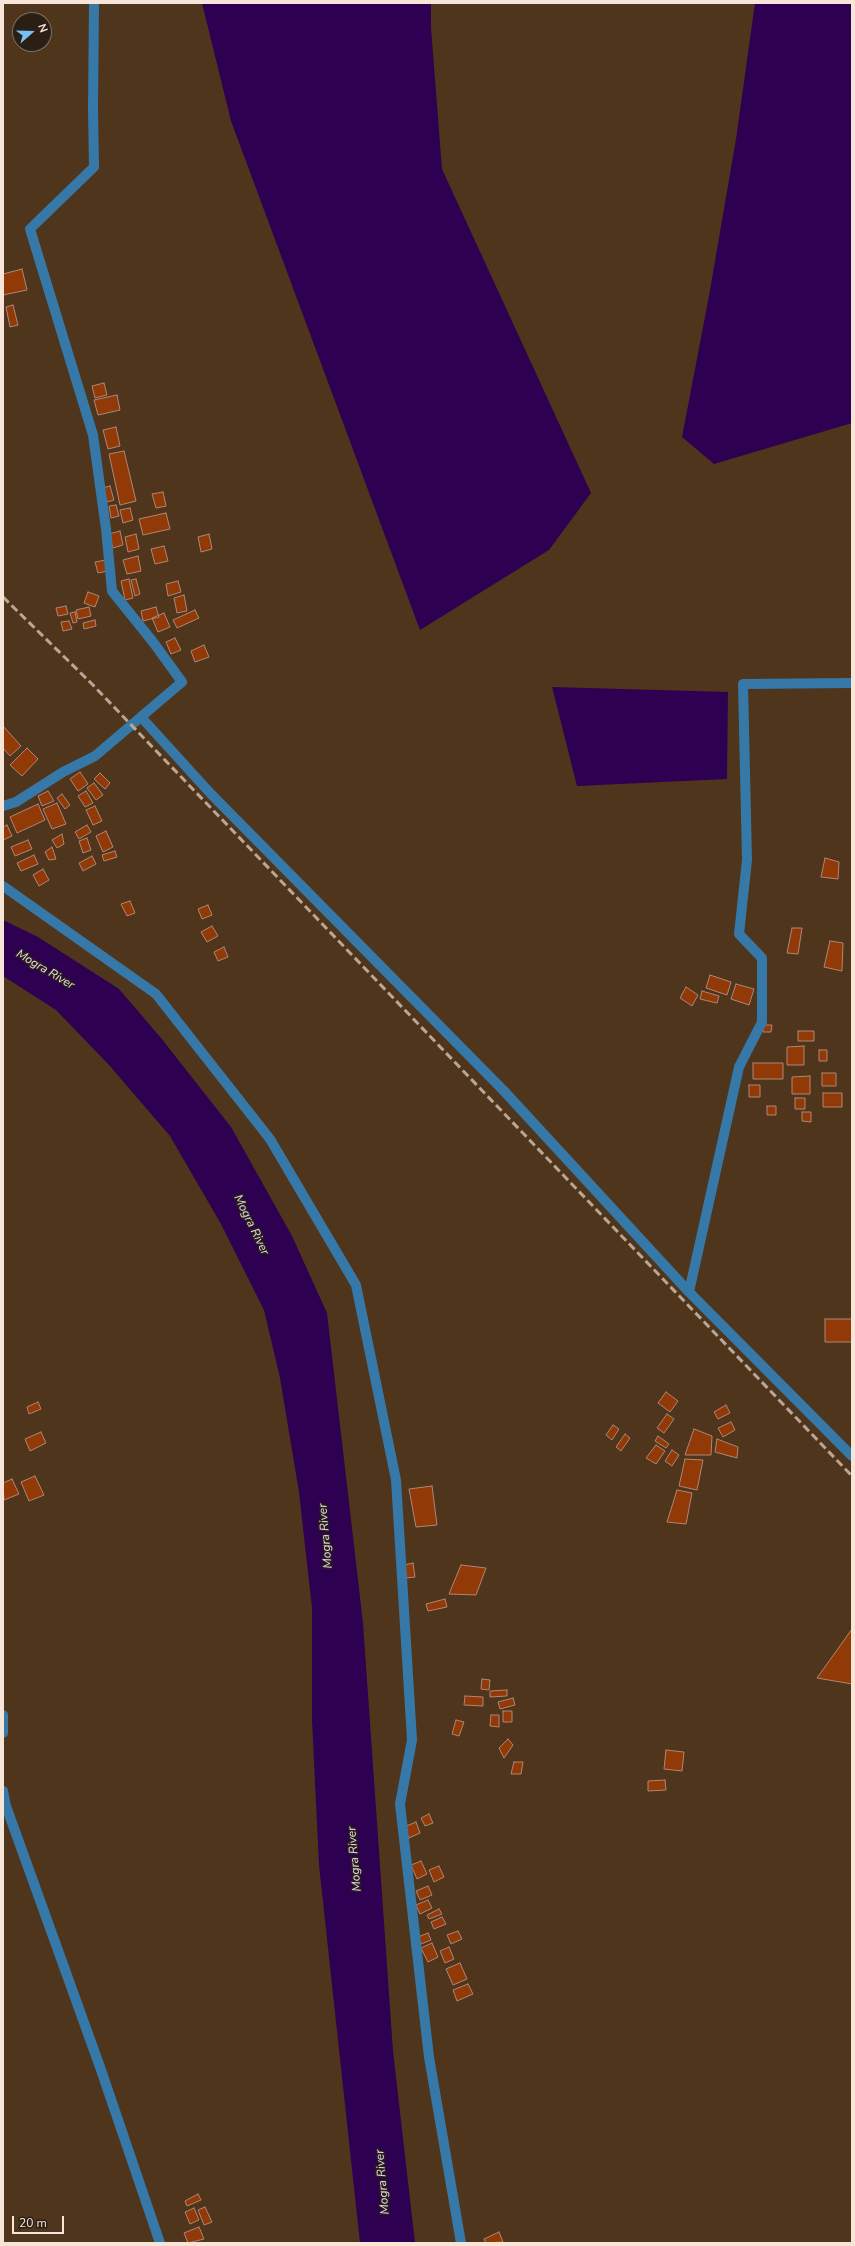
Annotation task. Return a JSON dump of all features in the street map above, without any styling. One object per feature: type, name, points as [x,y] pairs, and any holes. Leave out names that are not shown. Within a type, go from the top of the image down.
[{"type":"street","points":[[3,806],[16,802],[63,772],[95,756],[182,682],[153,642],[112,591],[106,529],[93,435],[30,229],[94,167],[94,3]]},
{"type":"street","points":[[689,1292],[739,1067],[762,1022],[762,958],[739,934],[747,860],[743,684],[852,683]]},
{"type":"street","points":[[141,717],[211,794],[504,1091],[689,1292],[852,1456]]},
{"type":"street","points":[[3,886],[156,994],[270,1139],[356,1285],[396,1480],[412,1740],[400,1804],[429,2057],[461,2243]]},
{"type":"street","points":[[3,1715],[3,1732]]},
{"type":"street","points":[[3,1791],[6,1806],[111,2097],[160,2243]]},
{"type":"water","points":[[202,3],[431,3],[431,28],[442,169],[591,493],[549,550],[420,630],[231,121]]},
{"type":"water","points":[[755,3],[852,3],[852,423],[714,464],[682,437],[709,296],[736,139]]},
{"type":"water","points":[[552,687],[728,692],[727,779],[577,786]]},
{"type":"water","name":"Mogra River","points":[[3,920],[38,937],[119,989],[161,1038],[231,1127],[292,1236],[327,1313],[363,1623],[393,2051],[415,2243],[360,2243],[319,1865],[312,1720],[312,1608],[299,1492],[280,1378],[264,1310],[221,1224],[170,1136],[109,1065],[56,1010],[3,976]]},
{"type":"building","points":[[22,269],[27,290],[3,295],[3,274]]},
{"type":"building","points":[[13,305],[18,325],[10,327],[6,307]]},
{"type":"building","points":[[104,383],[107,395],[95,398],[92,386]]},
{"type":"building","points":[[117,395],[120,410],[98,415],[94,400]]},
{"type":"building","points":[[116,427],[120,446],[108,449],[103,430]]},
{"type":"building","points":[[124,451],[136,501],[120,505],[109,454]]},
{"type":"building","points":[[110,486],[114,500],[107,502],[103,488]]},
{"type":"building","points":[[163,492],[166,506],[156,508],[152,494]]},
{"type":"building","points":[[116,505],[119,516],[111,518],[109,506]]},
{"type":"building","points":[[130,508],[133,520],[123,523],[120,510]]},
{"type":"building","points":[[166,513],[170,529],[143,535],[139,519]]},
{"type":"building","points":[[120,531],[123,545],[113,548],[109,534]]},
{"type":"building","points":[[136,534],[139,549],[128,552],[125,537]]},
{"type":"building","points":[[209,534],[212,549],[201,552],[198,537]]},
{"type":"building","points":[[164,546],[168,561],[155,564],[151,549]]},
{"type":"building","points":[[138,556],[141,571],[127,574],[123,560]]},
{"type":"building","points":[[106,560],[108,571],[98,573],[95,562]]},
{"type":"building","points":[[129,579],[133,598],[125,600],[121,581]]},
{"type":"building","points":[[136,579],[140,594],[135,596],[131,580]]},
{"type":"building","points":[[178,581],[181,592],[168,596],[166,584]]},
{"type":"building","points":[[88,592],[99,596],[95,607],[84,603]]},
{"type":"building","points":[[184,595],[187,611],[177,613],[174,598]]},
{"type":"building","points":[[66,606],[68,614],[58,616],[56,608]]},
{"type":"building","points":[[89,607],[91,616],[78,619],[76,610]]},
{"type":"building","points":[[156,607],[159,617],[143,621],[141,611]]},
{"type":"building","points":[[195,610],[199,618],[177,628],[173,620]]},
{"type":"building","points":[[75,612],[77,622],[73,623],[70,613]]},
{"type":"building","points":[[164,613],[170,627],[158,632],[152,618]]},
{"type":"building","points":[[95,620],[96,626],[84,629],[83,623]]},
{"type":"building","points":[[69,621],[72,629],[63,631],[61,622]]},
{"type":"building","points":[[175,638],[181,650],[171,654],[166,642]]},
{"type":"building","points":[[204,645],[209,657],[195,662],[191,651]]},
{"type":"building","points":[[3,726],[21,746],[10,756],[3,748]]},
{"type":"building","points":[[27,748],[38,759],[22,776],[10,765]]},
{"type":"building","points":[[80,772],[88,784],[78,791],[70,779]]},
{"type":"building","points":[[100,773],[110,783],[105,789],[94,779]]},
{"type":"building","points":[[94,783],[103,795],[96,800],[87,788]]},
{"type":"building","points":[[48,791],[54,801],[42,806],[38,796]]},
{"type":"building","points":[[86,791],[93,803],[85,807],[78,796]]},
{"type":"building","points":[[62,794],[70,805],[65,809],[57,798]]},
{"type":"building","points":[[57,803],[66,824],[52,829],[43,809]]},
{"type":"building","points":[[38,804],[45,820],[17,833],[10,817]]},
{"type":"building","points":[[95,806],[102,821],[93,825],[86,810]]},
{"type":"building","points":[[7,825],[12,836],[3,840],[3,827]]},
{"type":"building","points":[[87,825],[91,832],[79,839],[75,832]]},
{"type":"building","points":[[106,831],[113,847],[103,852],[96,836]]},
{"type":"building","points":[[62,834],[64,844],[57,848],[52,840]]},
{"type":"building","points":[[87,838],[91,850],[83,853],[79,841]]},
{"type":"building","points":[[28,840],[32,849],[15,856],[11,847]]},
{"type":"building","points":[[52,847],[56,859],[49,860],[45,852]]},
{"type":"building","points":[[115,851],[117,857],[104,861],[102,855]]},
{"type":"building","points":[[34,855],[38,864],[21,871],[17,863]]},
{"type":"building","points":[[92,856],[96,864],[83,871],[79,863]]},
{"type":"building","points":[[825,858],[839,862],[838,879],[821,877]]},
{"type":"building","points":[[43,869],[49,880],[39,886],[33,875]]},
{"type":"building","points":[[130,901],[135,913],[127,916],[121,904]]},
{"type":"building","points":[[208,905],[212,915],[202,919],[198,909]]},
{"type":"building","points":[[212,926],[218,936],[207,942],[201,932]]},
{"type":"building","points":[[792,928],[802,928],[798,954],[787,953]]},
{"type":"building","points":[[830,941],[843,943],[842,971],[824,967]]},
{"type":"building","points":[[224,947],[228,957],[218,961],[214,952]]},
{"type":"building","points":[[710,975],[731,982],[727,995],[706,988]]},
{"type":"building","points":[[736,984],[754,989],[749,1005],[731,999]]},
{"type":"building","points":[[686,987],[698,995],[692,1006],[680,998]]},
{"type":"building","points":[[702,991],[719,996],[717,1003],[700,999]]},
{"type":"building","points":[[763,1025],[772,1025],[771,1032],[763,1032]]},
{"type":"building","points":[[798,1031],[814,1031],[814,1041],[798,1041]]},
{"type":"building","points":[[804,1046],[804,1065],[787,1065],[787,1047]]},
{"type":"building","points":[[819,1050],[827,1050],[827,1061],[819,1061]]},
{"type":"building","points":[[753,1063],[783,1063],[783,1079],[753,1079]]},
{"type":"building","points":[[822,1073],[836,1073],[836,1086],[822,1086]]},
{"type":"building","points":[[810,1076],[810,1094],[792,1094],[792,1077]]},
{"type":"building","points":[[749,1085],[760,1085],[760,1097],[749,1097]]},
{"type":"building","points":[[823,1093],[842,1093],[842,1107],[823,1107]]},
{"type":"building","points":[[795,1098],[805,1098],[805,1109],[795,1109]]},
{"type":"building","points":[[767,1106],[776,1106],[776,1115],[767,1115]]},
{"type":"building","points":[[802,1112],[811,1112],[811,1122],[802,1121]]},
{"type":"building","points":[[825,1319],[852,1319],[852,1342],[825,1342]]},
{"type":"building","points":[[666,1392],[678,1401],[670,1412],[658,1403]]},
{"type":"building","points":[[38,1402],[41,1409],[29,1414],[27,1407]]},
{"type":"building","points":[[726,1405],[730,1413],[718,1419],[714,1412]]},
{"type":"building","points":[[667,1414],[674,1419],[664,1433],[657,1428]]},
{"type":"building","points":[[731,1422],[735,1430],[723,1437],[718,1428]]},
{"type":"building","points":[[613,1425],[619,1429],[612,1440],[606,1435]]},
{"type":"building","points":[[694,1429],[712,1436],[711,1455],[685,1455]]},
{"type":"building","points":[[41,1432],[46,1443],[30,1451],[25,1439]]},
{"type":"building","points":[[625,1434],[630,1438],[621,1451],[616,1447]]},
{"type":"building","points":[[658,1436],[669,1444],[666,1448],[655,1441]]},
{"type":"building","points":[[717,1439],[738,1447],[737,1458],[715,1452]]},
{"type":"building","points":[[656,1445],[665,1451],[656,1464],[646,1458]]},
{"type":"building","points":[[672,1450],[679,1455],[672,1466],[665,1461]]},
{"type":"building","points":[[685,1459],[703,1460],[697,1490],[679,1486]]},
{"type":"building","points":[[35,1476],[44,1495],[29,1501],[21,1482]]},
{"type":"building","points":[[12,1479],[19,1494],[4,1500],[3,1483]]},
{"type":"building","points":[[432,1486],[437,1525],[416,1527],[409,1489]]},
{"type":"building","points":[[677,1490],[692,1493],[686,1524],[667,1522]]},
{"type":"building","points":[[413,1563],[415,1577],[406,1578],[404,1565]]},
{"type":"building","points":[[461,1565],[486,1568],[476,1595],[449,1594]]},
{"type":"building","points":[[445,1599],[447,1607],[428,1611],[426,1604]]},
{"type":"building","points":[[852,1629],[852,1684],[817,1678]]},
{"type":"building","points":[[482,1679],[490,1680],[489,1690],[481,1689]]},
{"type":"building","points":[[507,1690],[507,1696],[490,1697],[490,1691]]},
{"type":"building","points":[[465,1696],[483,1697],[483,1706],[464,1705]]},
{"type":"building","points":[[513,1698],[515,1705],[500,1709],[498,1702]]},
{"type":"building","points":[[503,1711],[512,1711],[512,1722],[503,1722]]},
{"type":"building","points":[[491,1715],[499,1715],[499,1727],[490,1726]]},
{"type":"building","points":[[456,1720],[464,1722],[459,1736],[452,1734]]},
{"type":"building","points":[[508,1739],[513,1745],[504,1758],[499,1748]]},
{"type":"building","points":[[666,1750],[684,1752],[682,1771],[664,1769]]},
{"type":"building","points":[[514,1762],[523,1762],[521,1774],[511,1774]]},
{"type":"building","points":[[665,1780],[666,1790],[648,1791],[648,1781]]},
{"type":"building","points":[[429,1814],[433,1823],[425,1826],[421,1818]]},
{"type":"building","points":[[416,1822],[420,1833],[409,1838],[404,1827]]},
{"type":"building","points":[[421,1861],[427,1874],[417,1879],[411,1865]]},
{"type":"building","points":[[439,1866],[444,1877],[434,1882],[429,1870]]},
{"type":"building","points":[[428,1886],[432,1895],[420,1900],[416,1891]]},
{"type":"building","points":[[428,1900],[432,1908],[420,1914],[416,1905]]},
{"type":"building","points":[[439,1909],[442,1914],[429,1919],[427,1915]]},
{"type":"building","points":[[442,1917],[446,1924],[434,1929],[431,1922]]},
{"type":"building","points":[[458,1931],[462,1939],[451,1944],[447,1935]]},
{"type":"building","points":[[428,1933],[431,1940],[421,1944],[418,1937]]},
{"type":"building","points":[[432,1943],[438,1957],[428,1962],[421,1948]]},
{"type":"building","points":[[449,1947],[454,1959],[445,1963],[440,1951]]},
{"type":"building","points":[[460,1963],[467,1979],[453,1985],[446,1969]]},
{"type":"building","points":[[468,1984],[473,1994],[457,2001],[453,1990]]},
{"type":"building","points":[[198,2194],[201,2200],[187,2206],[185,2201]]},
{"type":"building","points":[[205,2207],[212,2222],[204,2225],[198,2210]]},
{"type":"building","points":[[194,2208],[199,2220],[190,2224],[185,2212]]},
{"type":"building","points":[[199,2227],[204,2239],[188,2243],[184,2233]]},
{"type":"building","points":[[499,2232],[503,2242],[486,2243],[484,2239]]},
{"type":"railway","points":[[3,597],[91,683],[852,1476]]}]
